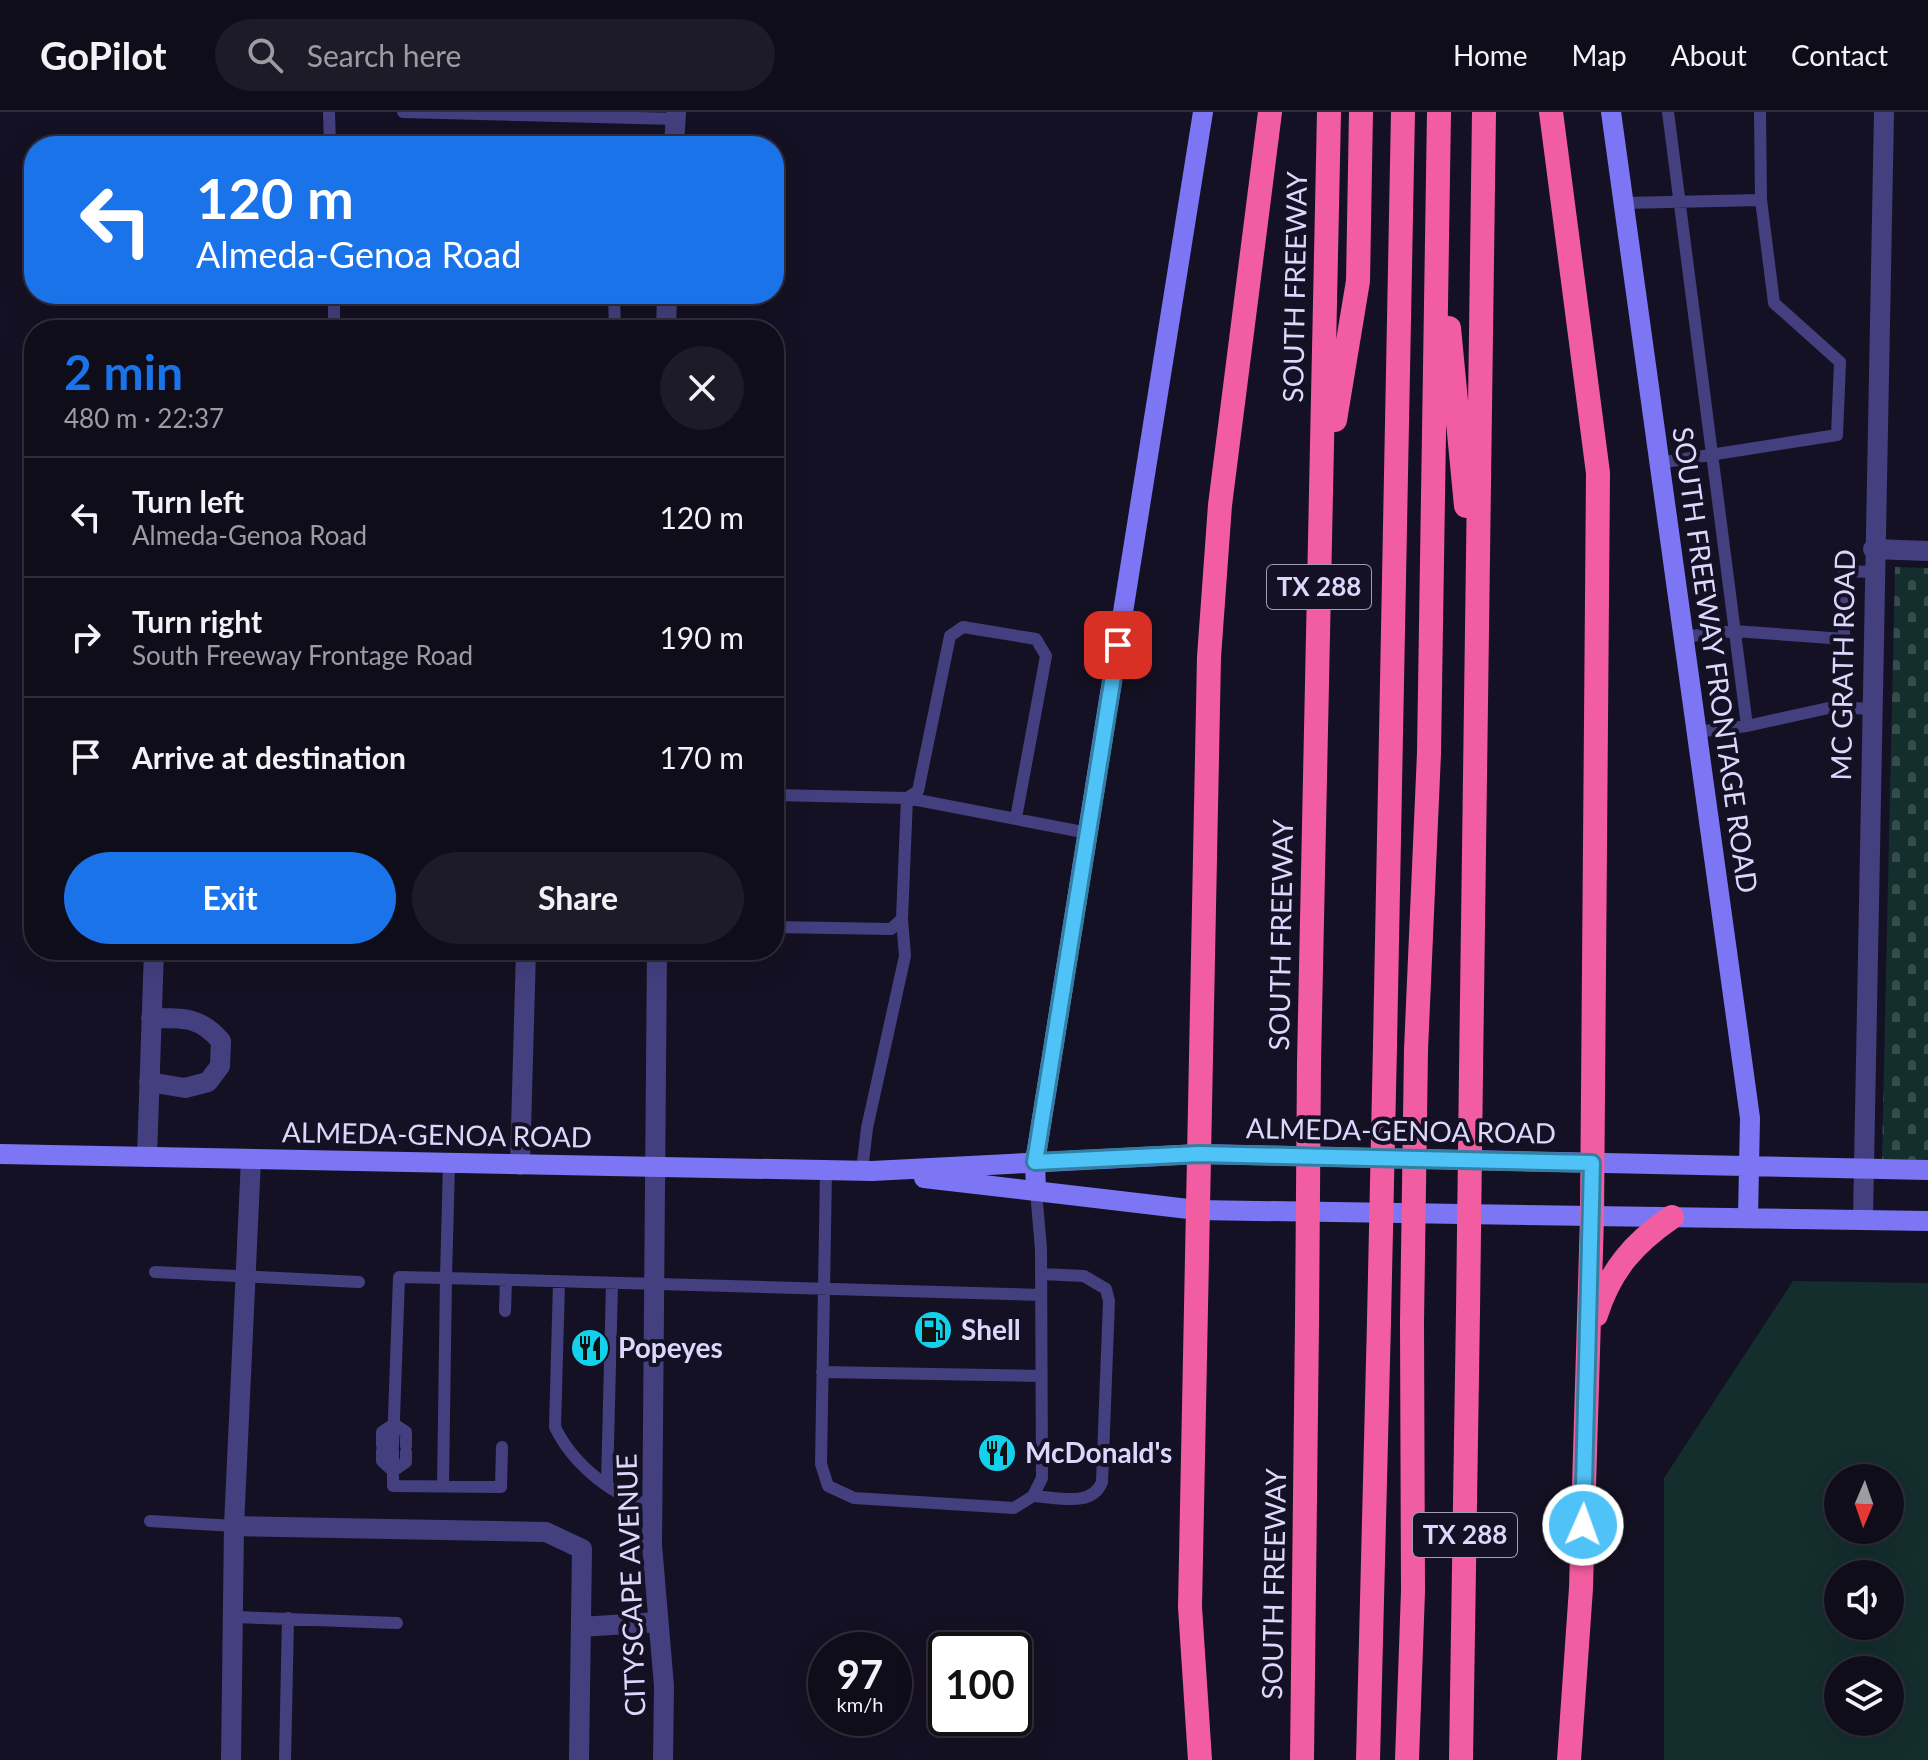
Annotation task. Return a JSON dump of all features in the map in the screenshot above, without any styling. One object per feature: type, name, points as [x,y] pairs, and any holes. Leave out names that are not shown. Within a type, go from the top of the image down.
[{"type":"highway","points":[[1200,1760],[1190,1607],[1209,657],[1220,505],[1270,112]]},
{"type":"highway","name":"SOUTH FREEWAY","points":[[1302,1760],[1309,1063],[1329,112]]},
{"type":"highway","points":[[1321,504],[1358,281],[1361,112]]},
{"type":"highway","points":[[1368,1760],[1403,112]]},
{"type":"highway","points":[[1407,1760],[1413,1591],[1412,1322],[1416,1050],[1429,753],[1439,112]]},
{"type":"highway","name":"TX 288","points":[[1461,1760],[1484,112]]},
{"type":"highway","points":[[1551,112],[1598,473],[1592,1217],[1581,1588],[1569,1760]]},
{"type":"highway","points":[[1437,208],[1477,628]]},
{"type":"highway","points":[[1588,1340],[1604,1291],[1624,1257],[1645,1235],[1672,1217]]},
{"type":"main road","points":[[1036,1191],[1035,1162],[1203,112]]},
{"type":"main road","name":"SOUTH FREEWAY FRONTAGE ROAD","points":[[1611,112],[1750,1118],[1748,1217]]},
{"type":"main road","name":"ALMEDA-GENOA ROAD","points":[[0,1154],[826,1171],[1199,1154],[1928,1170]]},
{"type":"main road","name":"ALMEDA-GENOA ROAD","points":[[867,1171],[1197,1210],[1928,1221]]},
{"type":"street","name":"MC GRATH ROAD","points":[[1863,1219],[1873,549],[1884,112]]},
{"type":"street","points":[[675,136],[676,116]]},
{"type":"street","points":[[1873,549],[1928,551]]},
{"type":"street","points":[[147,1157],[154,960]]},
{"type":"street","points":[[520,1165],[526,960]]},
{"type":"street","name":"CITYSCAPE AVENUE","points":[[657,960],[652,1545],[664,1686],[663,1760]]},
{"type":"street","points":[[149,1082],[185,1088],[208,1082],[220,1066],[221,1041],[206,1024],[182,1018],[151,1018]]},
{"type":"street","points":[[231,1760],[234,1526],[248,1278],[251,1159]]},
{"type":"street","points":[[234,1526],[546,1532],[582,1549],[579,1760]]},
{"type":"street","points":[[581,1627],[658,1622]]},
{"type":"lane","points":[[329,112],[330,136]]},
{"type":"lane","points":[[403,112],[676,116]]},
{"type":"lane","points":[[1668,112],[1747,726]]},
{"type":"lane","points":[[1659,463],[1837,435],[1840,362],[1774,303],[1761,200],[1760,112]]},
{"type":"lane","points":[[1624,203],[1761,200]]},
{"type":"lane","points":[[1682,637],[1734,631],[1844,639],[1844,571],[1873,572]]},
{"type":"lane","points":[[907,798],[918,791],[950,636],[963,627],[1036,639],[1046,656],[1016,818]]},
{"type":"lane","points":[[1695,732],[1747,726],[1833,707],[1871,709]]},
{"type":"lane","points":[[784,795],[907,798],[1088,833]]},
{"type":"lane","points":[[867,1171],[867,1128],[905,956],[902,919],[907,798]]},
{"type":"lane","points":[[784,927],[891,929],[902,919]]},
{"type":"lane","points":[[443,1486],[449,1163]]},
{"type":"lane","points":[[826,1171],[821,1464],[828,1486],[854,1498],[1014,1508],[1033,1496],[1042,1478],[1041,1274],[1036,1191]]},
{"type":"lane","points":[[155,1272],[359,1282]]},
{"type":"lane","points":[[1033,1496],[1090,1498],[1098,1493],[1102,1482],[1108,1331],[1109,1301],[1106,1289],[1097,1281],[1073,1274],[1041,1274]]},
{"type":"lane","points":[[502,1447],[501,1487],[393,1486],[399,1277],[1041,1295]]},
{"type":"lane","points":[[505,1311],[506,1280]]},
{"type":"lane","points":[[559,1282],[555,1427],[563,1444],[607,1483],[626,1498],[653,1505]]},
{"type":"lane","points":[[607,1483],[612,1284]]},
{"type":"lane","points":[[822,1372],[1041,1376]]},
{"type":"lane","points":[[150,1521],[234,1526]]},
{"type":"lane","points":[[233,1617],[397,1623]]},
{"type":"lane","points":[[285,1760],[288,1618]]},
{"type":"green space","points":[[1895,567],[1928,568],[1928,1160],[1882,1159]]},
{"type":"green space","points":[[1793,1281],[1928,1283],[1928,1760],[1664,1760],[1664,1478]]},
{"type":"place","name":"Shell","points":[[933,1330]]},
{"type":"place","name":"Popeyes","points":[[590,1348]]},
{"type":"place","name":"McDonald's","points":[[997,1453]]},
{"type":"route","points":[[1118,645],[1035,1162],[1199,1154],[1592,1163],[1583,1525]]}]
